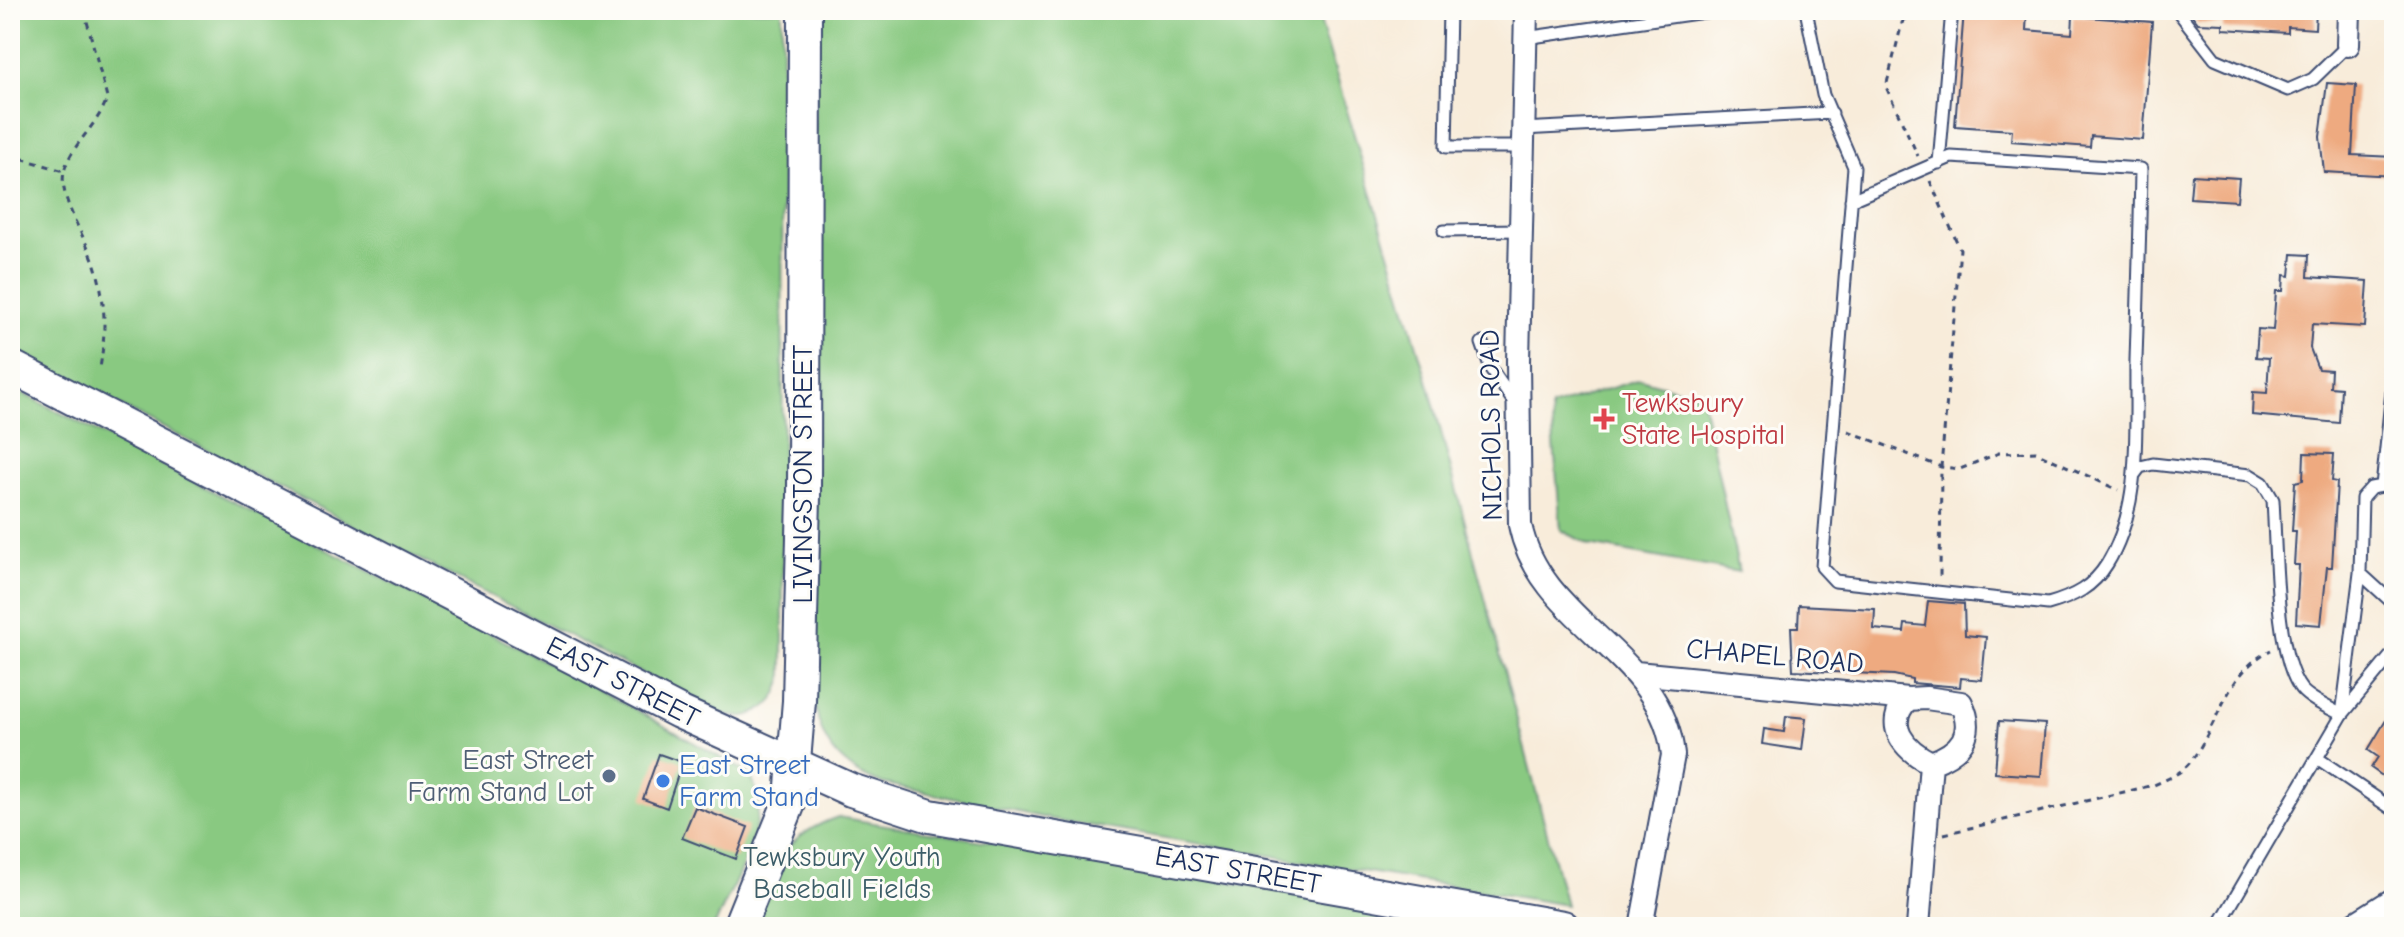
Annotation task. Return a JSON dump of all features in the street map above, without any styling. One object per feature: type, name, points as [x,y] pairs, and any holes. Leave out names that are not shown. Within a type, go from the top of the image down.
[{"type":"main road","name":"LIVINGSTON STREET","points":[[739,927],[791,798],[794,766],[804,552],[805,10]]},
{"type":"main road","name":"EAST STREET","points":[[10,366],[679,712],[851,790],[930,816],[1563,927]]},
{"type":"main road","points":[[2359,927],[2394,905]]},
{"type":"street","name":"NICHOLS ROAD","points":[[1526,10],[1518,409],[1520,525],[1528,558],[1541,579],[1636,673],[1664,723],[1673,755],[1641,927]]},
{"type":"street","points":[[2348,45],[2349,10]]},
{"type":"street","name":"CHAPEL ROAD","points":[[1636,673],[1961,703],[1967,715],[1968,733],[1962,746],[1931,763]]},
{"type":"street","points":[[1908,699],[1899,708],[1896,724],[1899,735],[1905,748],[1931,763],[1918,927]]},
{"type":"lane","points":[[1449,10],[1446,147],[1832,113]]},
{"type":"lane","points":[[1525,38],[1718,10]]},
{"type":"lane","points":[[1806,10],[1823,95],[1854,167],[1851,200],[1831,424],[1822,552],[1825,573],[1835,581],[1939,594],[2048,604],[2073,597],[2096,580],[2108,563],[2121,531],[2133,475],[2141,169],[1951,157],[1851,200]]},
{"type":"lane","points":[[1939,163],[1952,10]]},
{"type":"lane","points":[[2177,10],[2215,59],[2288,90],[2313,79],[2348,45]]},
{"type":"lane","points":[[1444,231],[1522,230]]},
{"type":"lane","points":[[1482,343],[1491,369],[1518,409]]},
{"type":"lane","points":[[2342,715],[2360,573],[2362,498],[2371,488],[2388,488],[2394,372]]},
{"type":"lane","points":[[2133,475],[2140,467],[2153,464],[2250,475],[2263,483],[2273,500],[2284,644],[2290,670],[2302,691],[2342,715]]},
{"type":"lane","points":[[2360,573],[2394,604]]},
{"type":"lane","points":[[2218,927],[2342,715],[2394,652]]},
{"type":"lane","points":[[2317,758],[2394,810]]},
{"type":"path","points":[[84,10],[107,98],[64,171],[66,195],[95,267],[105,309],[106,340],[100,368]]},
{"type":"path","points":[[1912,10],[1902,23],[1886,87],[1960,249],[1941,467],[1939,594]]},
{"type":"path","points":[[10,155],[64,171]]},
{"type":"path","points":[[1831,424],[1941,467],[1960,469],[1999,453],[2036,452],[2129,494]]},
{"type":"path","points":[[1924,839],[2154,785],[2176,775],[2190,763],[2231,686],[2252,663],[2284,644]]},
{"type":"green space","points":[[10,10],[782,10],[783,674],[769,704],[750,715],[717,712],[10,349]]},
{"type":"green space","points":[[815,10],[1317,10],[1430,390],[1566,905],[1051,819],[877,782],[854,770],[835,753],[822,732],[816,706]]},
{"type":"green space","points":[[1640,379],[1702,396],[1739,572],[1589,545],[1561,530],[1551,407]]},
{"type":"green space","points":[[10,387],[602,691],[748,773],[756,790],[758,808],[755,829],[741,871],[714,927],[10,927]]},
{"type":"green space","name":"Tewksbury Youth Baseball Fields","points":[[838,817],[1502,927],[752,927],[773,874],[790,847],[802,835]]},
{"type":"building","points":[[1964,10],[2027,12],[2026,30],[2072,34],[2073,16],[2152,22],[2143,140],[2091,136],[2090,147],[2011,141],[2012,130],[1955,126]]},
{"type":"building","points":[[2188,10],[2316,10],[2315,29],[2288,27],[2288,33],[2223,29],[2223,24],[2198,23]]},
{"type":"building","points":[[2327,83],[2356,85],[2352,155],[2394,157],[2394,176],[2324,172],[2320,137]]},
{"type":"building","points":[[2192,175],[2239,178],[2237,201],[2190,198]]},
{"type":"building","points":[[2292,254],[2309,255],[2308,277],[2368,281],[2365,327],[2312,324],[2310,348],[2318,369],[2331,370],[2330,387],[2341,388],[2339,423],[2252,415],[2253,392],[2267,393],[2269,358],[2256,357],[2258,329],[2273,330],[2276,291],[2283,291],[2284,275],[2290,276]]},
{"type":"building","points":[[2304,453],[2334,454],[2332,481],[2337,482],[2332,567],[2327,567],[2321,625],[2296,623],[2299,565],[2294,565],[2296,531],[2292,531],[2295,482],[2303,480]]},
{"type":"building","points":[[1928,601],[1964,604],[1965,635],[1986,637],[1982,680],[1961,678],[1960,687],[1912,683],[1912,679],[1894,675],[1793,670],[1791,627],[1798,627],[1799,605],[1875,609],[1874,629],[1904,632],[1905,624],[1925,626]]},
{"type":"building","points":[[2394,707],[2394,784],[2371,768],[2378,757],[2368,750]]},
{"type":"building","points":[[1786,716],[1806,718],[1802,750],[1762,744],[1764,729],[1784,732]]},
{"type":"building","points":[[1999,721],[2045,724],[2041,776],[1995,773]]},
{"type":"building","name":"East Street Farm Stand","points":[[659,754],[682,762],[667,808],[643,799]]},
{"type":"building","points":[[695,807],[748,827],[736,859],[682,838]]},
{"type":"place","name":"Tewksbury State Hospital","points":[[1604,419]]},
{"type":"place","name":"East Street Farm Stand Lot","points":[[609,776]]},
{"type":"place","name":"East Street Farm Stand","points":[[663,781]]}]
